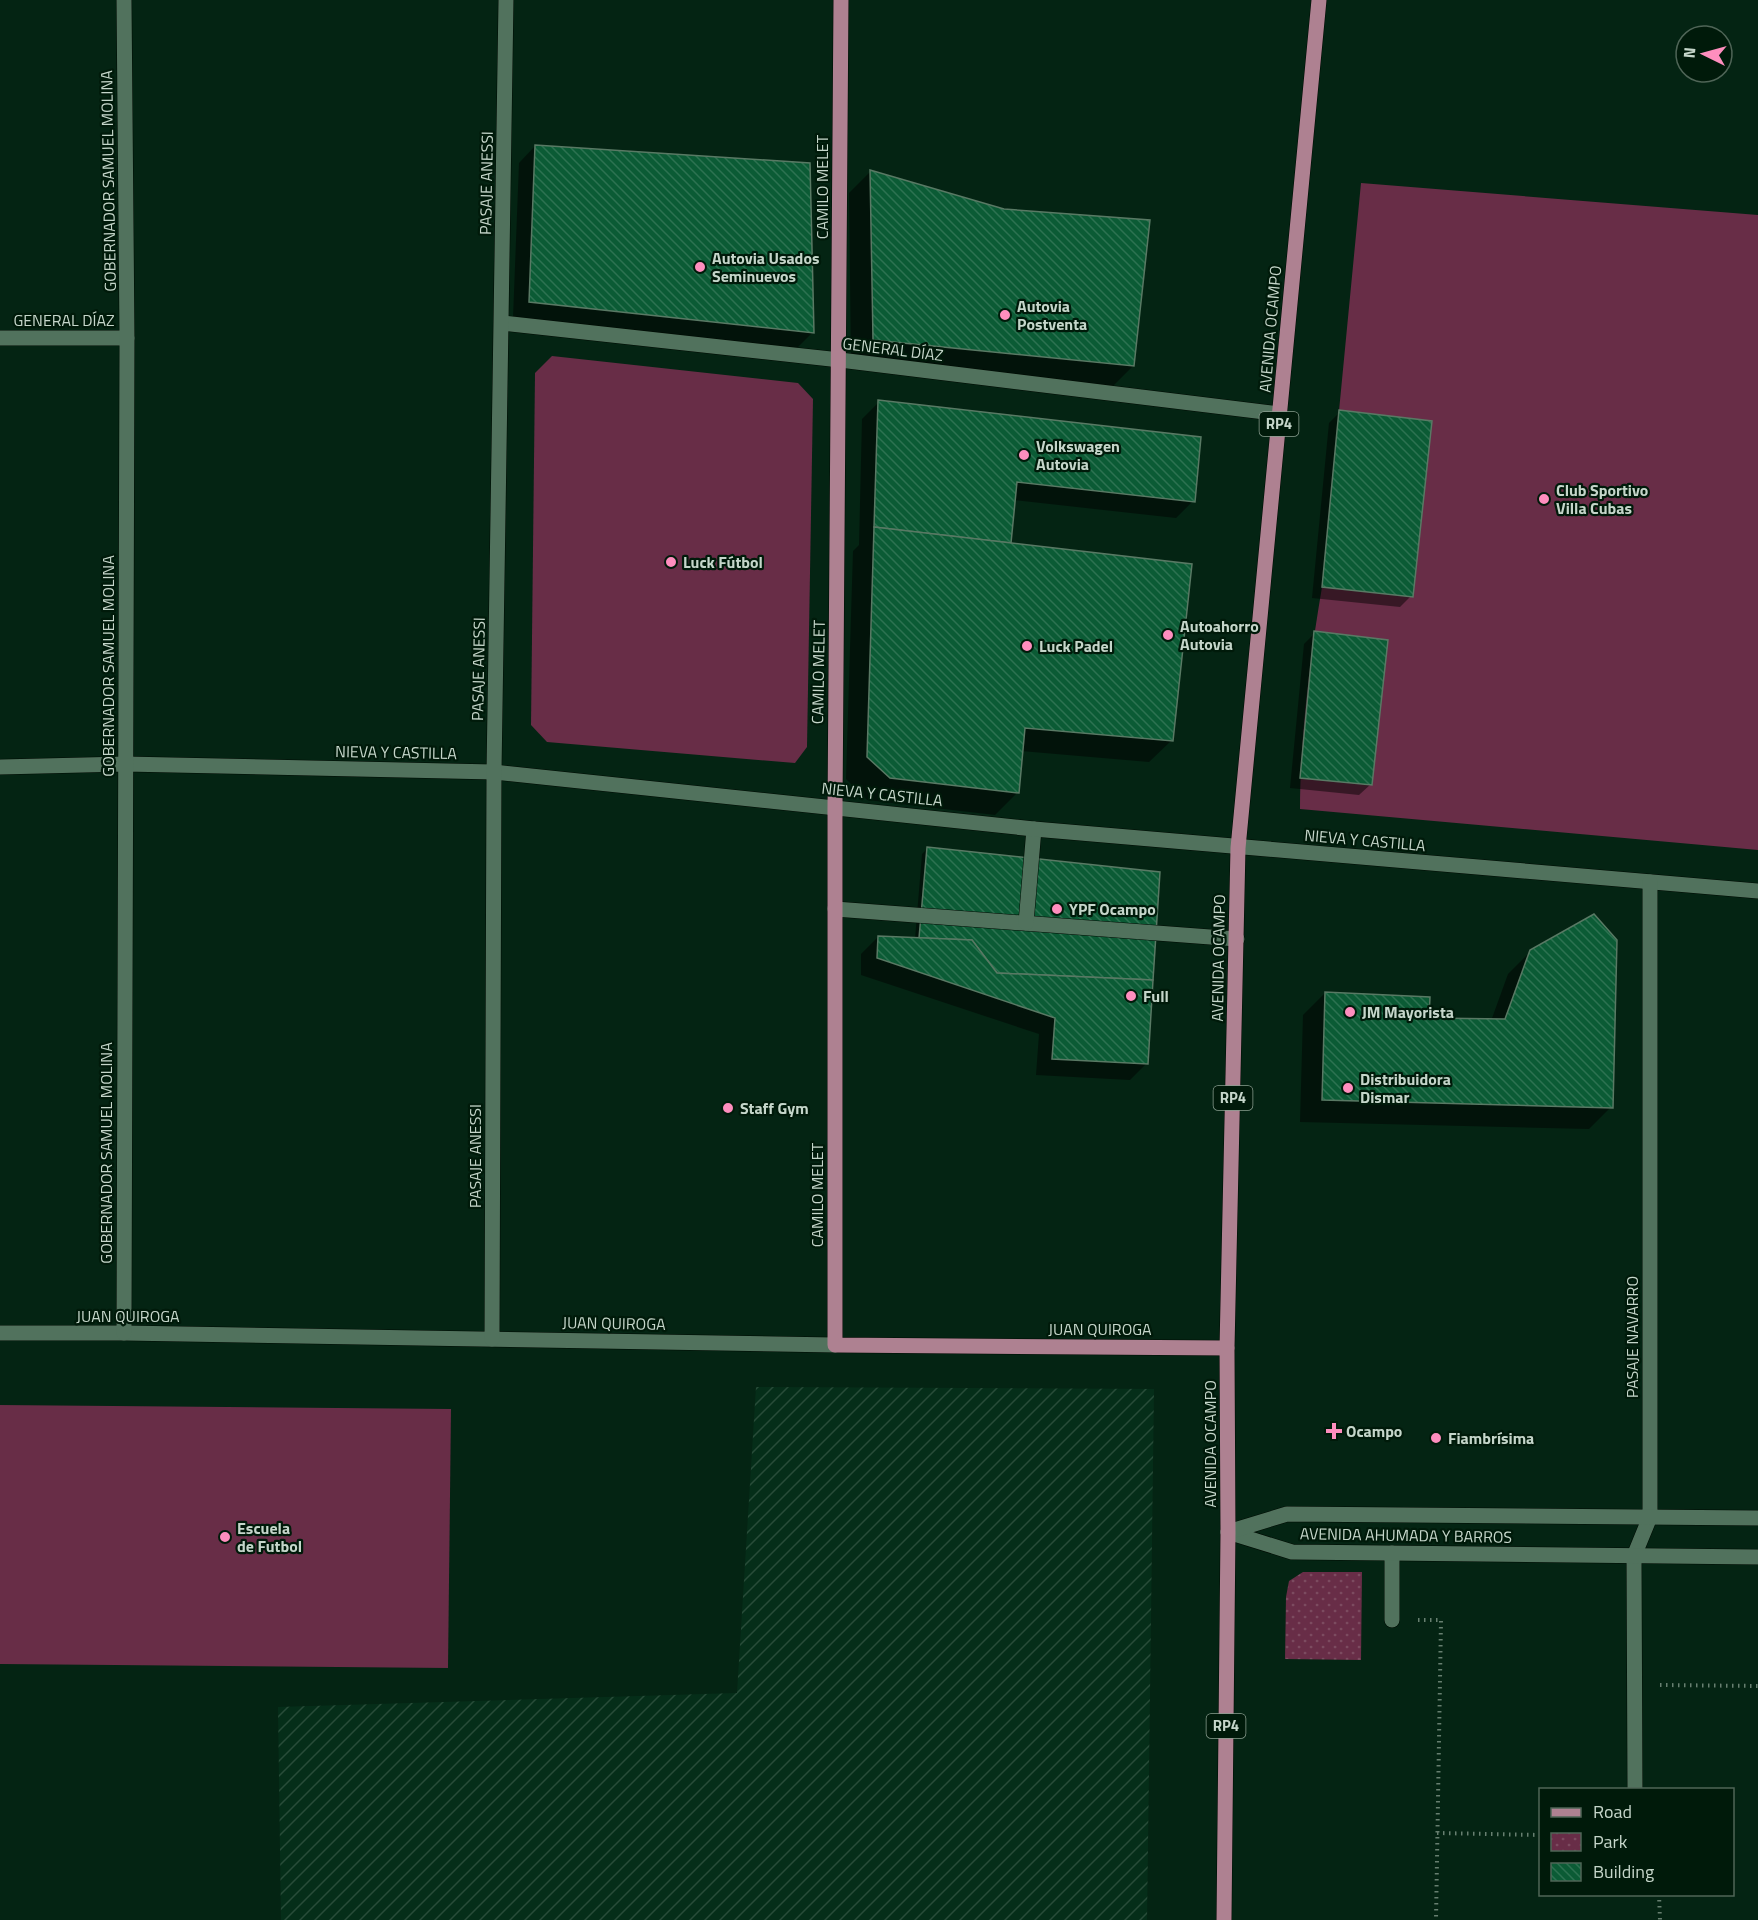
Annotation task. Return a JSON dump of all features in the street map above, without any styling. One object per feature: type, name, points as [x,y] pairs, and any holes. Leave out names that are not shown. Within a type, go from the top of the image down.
[{"type":"main road","name":"CAMILO MELET","points":[[835,1345],[835,808],[841,0]]},
{"type":"main road","name":"AVENIDA OCAMPO","points":[[1224,1920],[1228,1532],[1227,1348],[1238,848],[1319,0]]},
{"type":"main road","name":"JUAN QUIROGA","points":[[835,1345],[1227,1348]]},
{"type":"street","name":"GOBERNADOR SAMUEL MOLINA","points":[[124,0],[127,338],[124,1333]]},
{"type":"street","name":"PASAJE ANESSI","points":[[492,1339],[494,772],[506,0]]},
{"type":"street","name":"GENERAL DÍAZ","points":[[502,323],[840,360],[1280,414]]},
{"type":"street","name":"GENERAL DÍAZ","points":[[0,338],[127,338]]},
{"type":"street","name":"NIEVA Y CASTILLA","points":[[0,767],[125,764],[494,772],[1034,829],[1758,891]]},
{"type":"street","points":[[1026,923],[1034,829]]},
{"type":"street","name":"PASAJE NAVARRO","points":[[1635,1788],[1634,1556],[1650,1517],[1650,882]]},
{"type":"street","points":[[835,909],[1237,939]]},
{"type":"street","name":"JUAN QUIROGA","points":[[0,1333],[835,1345]]},
{"type":"street","name":"AVENIDA AHUMADA Y BARROS","points":[[1228,1532],[1287,1514],[1758,1518]]},
{"type":"street","name":"AVENIDA AHUMADA Y BARROS","points":[[1228,1532],[1292,1552],[1758,1557]]},
{"type":"street","points":[[1392,1553],[1392,1620]]},
{"type":"path","points":[[1392,1620],[1441,1620],[1436,1920]]},
{"type":"path","points":[[1634,1685],[1758,1686]]},
{"type":"path","points":[[1437,1833],[1539,1834]]},
{"type":"path","points":[[1659,1896],[1660,1920]]},
{"type":"shaded area","points":[[756,1387],[1154,1389],[1147,1920],[281,1920],[278,1707],[737,1693]]},
{"type":"green space","name":"Club Sportivo Villa Cubas","points":[[1361,183],[1758,215],[1758,850],[1300,809],[1306,698],[1322,587]]},
{"type":"green space","name":"Luck Fútbol","points":[[552,356],[798,383],[813,399],[807,747],[795,763],[547,742],[531,725],[535,373]]},
{"type":"green space","name":"Escuela de Futbol","points":[[0,1405],[451,1409],[448,1668],[0,1664]]},
{"type":"green space","points":[[1303,1572],[1362,1572],[1361,1660],[1285,1659],[1286,1597],[1289,1581]]},
{"type":"building","points":[[535,145],[810,163],[814,333],[529,302]]},
{"type":"building","points":[[870,170],[1004,209],[1150,220],[1134,366],[873,340]]},
{"type":"building","points":[[878,400],[1201,437],[1195,502],[1017,482],[1011,543],[874,527]]},
{"type":"building","points":[[1339,410],[1432,421],[1413,597],[1322,587]]},
{"type":"building","name":"Luck Padel","points":[[874,527],[1192,564],[1173,741],[1025,728],[1019,793],[890,778],[867,757]]},
{"type":"building","points":[[1314,631],[1388,640],[1372,785],[1300,778]]},
{"type":"building","points":[[927,847],[1160,872],[1153,980],[997,973],[972,940],[919,938]]},
{"type":"building","points":[[1594,914],[1617,940],[1613,1108],[1322,1100],[1325,992],[1430,997],[1429,1018],[1505,1019],[1530,950]]},
{"type":"building","points":[[878,936],[972,940],[997,973],[1153,980],[1148,1064],[1052,1059],[1055,1018],[877,958]]},
{"type":"place","name":"Autovia Usados Seminuevos","points":[[700,267]]},
{"type":"place","name":"Autovia Postventa","points":[[1005,315]]},
{"type":"place","name":"Volkswagen Autovia","points":[[1024,455]]},
{"type":"place","name":"Club Sportivo Villa Cubas","points":[[1544,499]]},
{"type":"place","name":"Luck Fútbol","points":[[671,562]]},
{"type":"place","name":"Autoahorro Autovia","points":[[1168,635]]},
{"type":"place","name":"Luck Padel","points":[[1027,646]]},
{"type":"place","name":"YPF Ocampo","points":[[1057,909]]},
{"type":"place","name":"Full","points":[[1131,996]]},
{"type":"place","name":"JM Mayorista","points":[[1350,1012]]},
{"type":"place","name":"Distribuidora Dismar","points":[[1348,1088]]},
{"type":"place","name":"Staff Gym","points":[[728,1108]]},
{"type":"place","name":"Ocampo","points":[[1334,1431]]},
{"type":"place","name":"Fiambrísima","points":[[1436,1438]]},
{"type":"place","name":"Escuela de Futbol","points":[[225,1537]]}]
